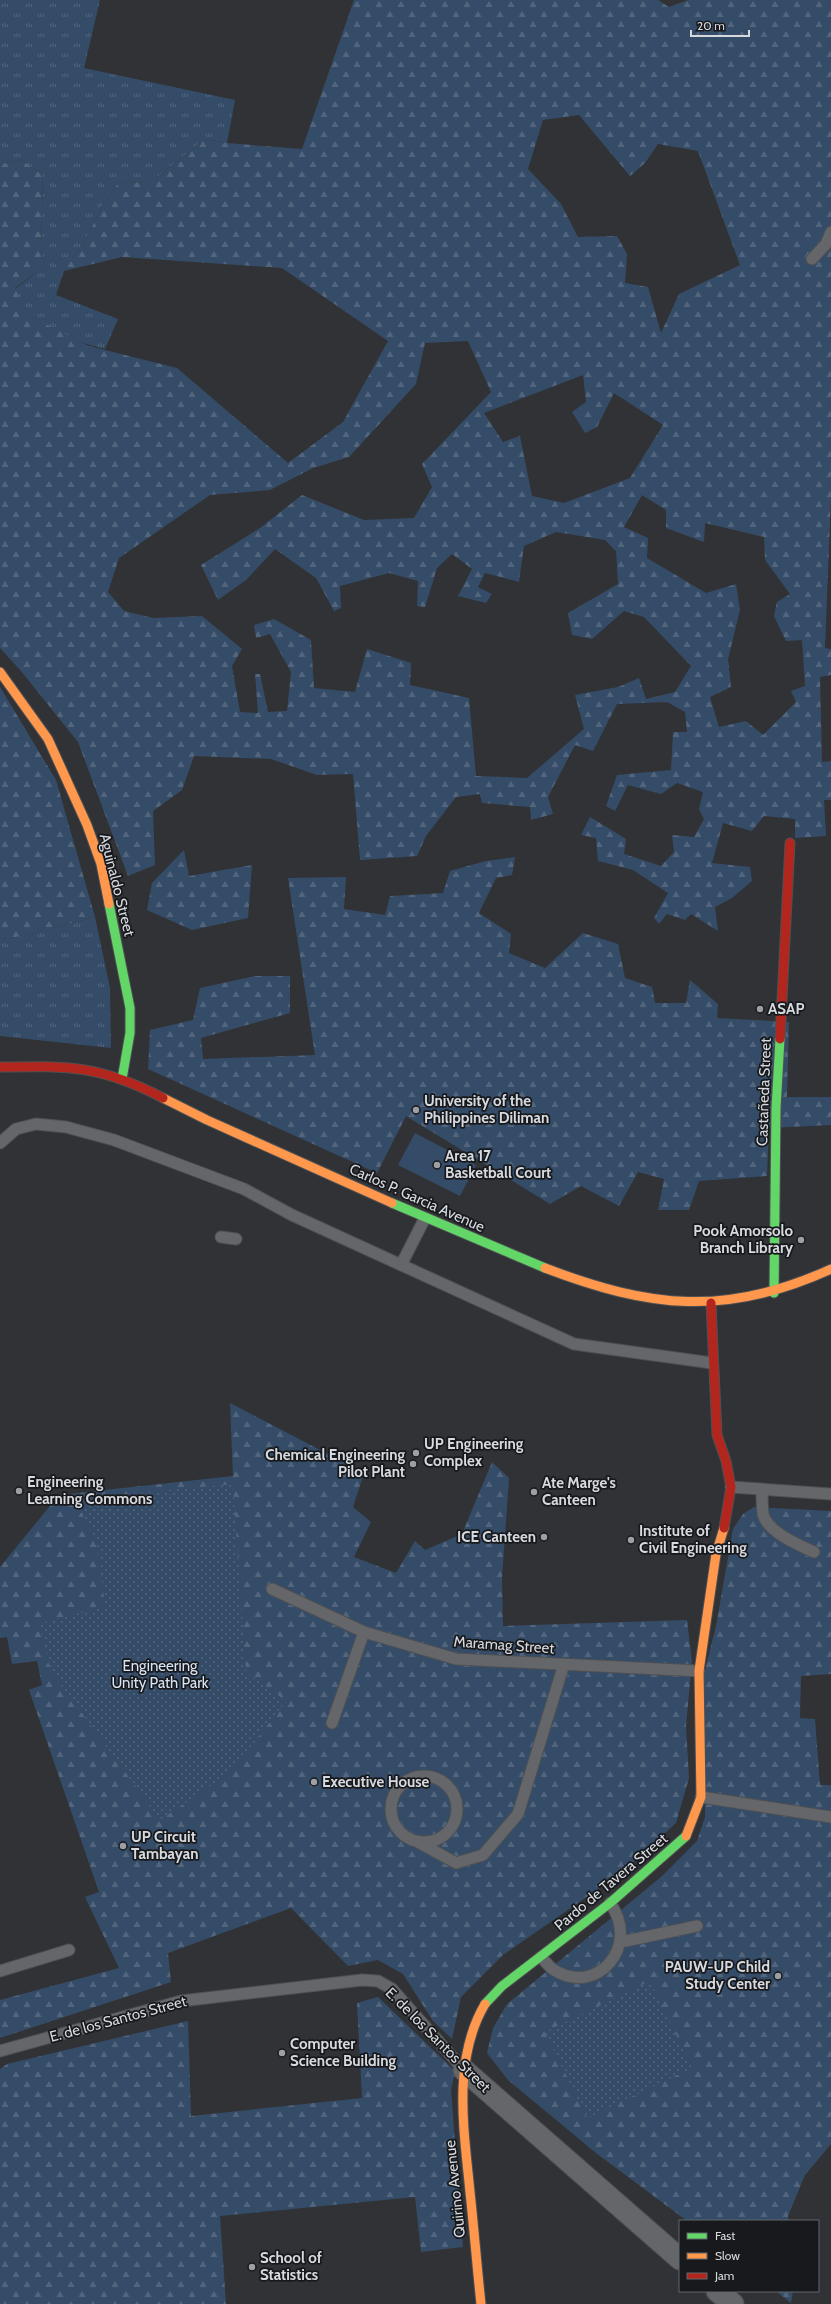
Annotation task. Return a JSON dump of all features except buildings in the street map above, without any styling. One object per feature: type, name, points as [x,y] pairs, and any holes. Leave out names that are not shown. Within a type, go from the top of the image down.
[{"type":"street","name":"Aguinaldo Street","points":[[0,672],[48,739],[87,825],[101,864],[130,1008],[130,1033],[122,1079]]},
{"type":"street","name":"Castañeda Street","points":[[774,1293],[776,1108],[790,843]]},
{"type":"street","name":"Carlos P. Garcia Avenue","points":[[0,1067],[73,1066],[100,1071],[122,1079],[182,1109],[425,1218],[572,1279],[616,1293],[655,1300],[711,1302],[751,1298],[774,1293],[831,1269]]},
{"type":"street","name":"Pardo de Tavera Street","points":[[464,2070],[474,2022],[485,2003],[502,1986],[610,1903],[687,1836],[701,1797],[699,1671],[716,1554],[727,1519],[731,1486],[726,1461],[717,1435],[712,1363],[711,1302]]},
{"type":"street","name":"E. de los Santos Street","points":[[464,2070],[679,2259]]},
{"type":"street","name":"Quirino Avenue","points":[[464,2070],[464,2142],[481,2304]]},
{"type":"street","points":[[718,2292],[733,2304]]},
{"type":"lane","points":[[812,259],[826,244],[831,232]]},
{"type":"lane","points":[[0,1143],[16,1129],[36,1124],[66,1128],[114,1140],[244,1189],[292,1215],[574,1344],[712,1363]]},
{"type":"lane","points":[[401,1265],[425,1218]]},
{"type":"lane","points":[[221,1237],[236,1239]]},
{"type":"lane","points":[[731,1486],[831,1494]]},
{"type":"lane","points":[[762,1489],[764,1515],[769,1524],[784,1537],[814,1552]]},
{"type":"lane","name":"Maramag Street","points":[[272,1589],[364,1632],[456,1659],[699,1671]]},
{"type":"lane","points":[[332,1724],[364,1632]]},
{"type":"lane","points":[[416,1841],[428,1842],[439,1839],[449,1832],[455,1822],[458,1811],[456,1799],[451,1789],[442,1781],[432,1777],[420,1776],[409,1779],[399,1786],[393,1796],[390,1807],[392,1819],[397,1829],[406,1837],[456,1863],[482,1855],[518,1814],[564,1664]]},
{"type":"lane","points":[[701,1797],[831,1817]]},
{"type":"lane","points":[[540,1957],[553,1970],[567,1976],[581,1977],[595,1974],[607,1966],[616,1955],[621,1942],[622,1930],[618,1914],[610,1903]]},
{"type":"lane","points":[[621,1942],[697,1926]]},
{"type":"lane","points":[[0,1971],[69,1950]]},
{"type":"lane","name":"E. de los Santos Street","points":[[0,2051],[181,2001],[362,1980],[378,1981],[392,1989],[464,2070]]},
{"type":"green space","points":[[0,0],[100,0],[84,68],[235,100],[227,143],[205,139],[151,182],[118,183],[102,206],[87,237],[64,271],[56,295],[118,319],[105,349],[85,344],[40,322],[25,308],[15,289],[45,266],[41,250],[43,175],[22,160],[0,164]]},
{"type":"green space","points":[[354,0],[658,0],[669,7],[688,0],[831,0],[831,496],[825,648],[831,649],[831,675],[820,677],[822,762],[831,761],[831,800],[824,800],[826,836],[795,838],[795,819],[764,816],[752,831],[723,823],[712,863],[750,867],[752,881],[732,898],[715,907],[718,931],[691,914],[685,920],[667,914],[659,924],[654,918],[668,893],[633,870],[598,861],[596,838],[581,835],[590,817],[626,839],[624,854],[661,866],[674,852],[672,835],[694,837],[704,819],[699,809],[703,792],[677,783],[661,794],[628,785],[615,811],[606,806],[617,775],[671,770],[673,732],[687,732],[685,712],[667,702],[617,704],[593,751],[575,745],[548,797],[553,814],[531,820],[530,807],[482,803],[480,794],[456,797],[426,836],[417,856],[360,860],[353,774],[317,775],[271,759],[194,756],[182,790],[153,811],[155,865],[128,876],[78,742],[21,671],[0,648],[0,164],[22,160],[43,175],[41,250],[45,266],[15,288],[25,308],[36,319],[89,346],[177,368],[288,463],[343,422],[388,341],[282,268],[122,257],[64,271],[87,237],[102,206],[118,183],[151,182],[205,139],[227,143],[302,149]],"holes":[[[579,115],[630,176],[645,163],[658,144],[698,151],[740,265],[679,294],[661,333],[648,287],[625,283],[627,254],[617,236],[578,237],[561,204],[528,169],[543,120]],[[468,341],[491,392],[422,464],[432,487],[414,518],[364,520],[302,495],[260,528],[201,565],[218,600],[246,580],[275,549],[316,578],[334,611],[341,608],[340,586],[389,573],[418,581],[417,606],[425,607],[437,568],[452,554],[472,569],[458,596],[486,603],[492,594],[478,587],[485,573],[519,582],[524,546],[556,532],[605,540],[616,551],[618,584],[568,613],[572,635],[592,639],[624,611],[644,617],[691,666],[675,692],[646,699],[639,678],[618,687],[575,695],[584,729],[527,778],[476,776],[469,698],[410,685],[411,663],[367,649],[355,692],[314,688],[311,640],[274,619],[254,625],[256,638],[270,634],[291,672],[287,711],[268,712],[260,674],[255,674],[258,713],[240,712],[232,666],[242,649],[202,616],[153,618],[124,611],[108,592],[119,558],[210,495],[270,490],[313,468],[349,457],[416,384],[425,343]],[[583,375],[586,402],[572,412],[585,433],[597,427],[614,393],[663,425],[630,478],[564,503],[532,496],[520,436],[503,442],[484,413]],[[642,495],[666,510],[666,528],[704,542],[705,523],[764,537],[765,560],[790,594],[777,602],[774,616],[786,641],[802,640],[805,686],[791,691],[796,702],[763,735],[746,721],[719,727],[710,697],[731,687],[728,659],[740,610],[736,584],[706,593],[647,558],[648,538],[624,527]]]},
{"type":"green space","points":[[0,687],[56,780],[95,917],[8,939],[0,938]]},
{"type":"green space","points":[[184,850],[189,876],[252,865],[248,918],[192,930],[147,910],[152,883]]},
{"type":"green space","points":[[515,857],[512,875],[496,878],[479,913],[511,934],[509,953],[545,968],[583,933],[618,944],[625,978],[652,987],[655,1003],[686,1003],[690,980],[718,1004],[717,1018],[789,1022],[787,1097],[831,1097],[831,1125],[769,1128],[767,1176],[699,1181],[689,1210],[658,1210],[664,1179],[638,1172],[619,1206],[581,1186],[550,1204],[406,1116],[377,1173],[148,1069],[150,1030],[193,1020],[200,988],[255,976],[290,976],[290,1013],[201,1038],[203,1059],[315,1055],[288,878],[346,877],[344,909],[385,915],[390,896],[443,893],[450,871],[486,861]]},
{"type":"green space","points":[[95,917],[110,988],[111,1048],[0,1036],[0,938],[8,939]]},
{"type":"green space","name":"Area 17 Basketball Court","points":[[415,1133],[476,1165],[460,1196],[398,1165]]},
{"type":"green space","points":[[230,1403],[364,1473],[353,1507],[371,1522],[354,1557],[396,1573],[415,1541],[425,1550],[462,1534],[492,1462],[509,1478],[502,1578],[503,1626],[687,1620],[692,1662],[686,1726],[689,1778],[676,1823],[624,1871],[503,1955],[461,1997],[452,2039],[433,2021],[403,1974],[378,1960],[348,1966],[291,1908],[168,1953],[171,1982],[0,2038],[0,2000],[119,1968],[85,1897],[99,1892],[29,1690],[42,1685],[37,1661],[12,1664],[7,1637],[0,1638],[0,1567],[59,1495],[233,1476]]},
{"type":"green space","name":"Engineering Unity Path Park","points":[[233,1484],[246,1672],[286,1701],[253,1744],[216,1782],[160,1820],[50,1670],[40,1623],[105,1607],[97,1542],[74,1499]]},
{"type":"green space","points":[[754,1507],[831,1511],[831,1674],[801,1676],[800,1718],[815,1719],[820,1785],[831,1785],[831,2144],[805,2175],[788,2216],[789,2220],[686,2220],[596,2153],[508,2080],[487,2053],[493,2028],[507,2004],[661,1877],[697,1841],[705,1817],[704,1674],[716,1626],[733,1529],[743,1514]]},
{"type":"green space","points":[[650,1981],[692,2068],[587,2118],[545,2032]]},
{"type":"green space","points":[[378,1997],[455,2071],[451,2090],[463,2247],[421,2252],[415,2197],[220,2216],[226,2304],[0,2304],[0,2069],[7,2064],[188,2021],[191,2116],[362,2098],[357,2003]]},
{"type":"green space","points":[[777,2292],[793,2292],[791,2303]]},
{"type":"traffic: fast","points":[[109,904],[130,1008],[130,1033],[122,1079]]},
{"type":"traffic: fast","points":[[774,1293],[776,1108],[780,1039]]},
{"type":"traffic: fast","points":[[392,1203],[545,1268]]},
{"type":"traffic: fast","points":[[485,2004],[502,1986],[610,1903],[686,1836]]},
{"type":"traffic: slow","points":[[0,672],[48,739],[87,825],[101,864],[109,904]]},
{"type":"traffic: slow","points":[[163,1098],[207,1120],[392,1203]]},
{"type":"traffic: slow","points":[[545,1268],[619,1292],[654,1299],[688,1302],[722,1300],[757,1295],[793,1284],[831,1269]]},
{"type":"traffic: slow","points":[[686,1836],[701,1797],[699,1671],[716,1554],[724,1528]]},
{"type":"traffic: slow","points":[[481,2304],[465,2144],[463,2096],[464,2072],[468,2048],[475,2026],[485,2004]]},
{"type":"traffic: jam","points":[[780,1039],[790,843]]},
{"type":"traffic: jam","points":[[0,1067],[65,1068],[102,1073],[141,1087],[163,1098]]},
{"type":"traffic: jam","points":[[711,1303],[717,1435],[726,1461],[731,1487],[724,1528]]},
{"type":"place","name":"ASAP","points":[[760,1009]]},
{"type":"place","name":"University of the Philippines Diliman","points":[[416,1110]]},
{"type":"place","name":"Area 17 Basketball Court","points":[[437,1165]]},
{"type":"place","name":"Pook Amorsolo Branch Library","points":[[801,1240]]},
{"type":"place","name":"UP Engineering Complex","points":[[416,1453]]},
{"type":"place","name":"Chemical Engineering Pilot Plant","points":[[413,1464]]},
{"type":"place","name":"Engineering Learning Commons","points":[[19,1491]]},
{"type":"place","name":"Ate Marge's Canteen","points":[[534,1492]]},
{"type":"place","name":"ICE Canteen","points":[[544,1537]]},
{"type":"place","name":"Institute of Civil Engineering","points":[[631,1540]]},
{"type":"place","name":"Executive House","points":[[314,1782]]},
{"type":"place","name":"UP Circuit Tambayan","points":[[123,1846]]},
{"type":"place","name":"PAUW-UP Child Study Center","points":[[778,1976]]},
{"type":"place","name":"Computer Science Building","points":[[282,2053]]},
{"type":"place","name":"School of Statistics","points":[[252,2267]]}]
